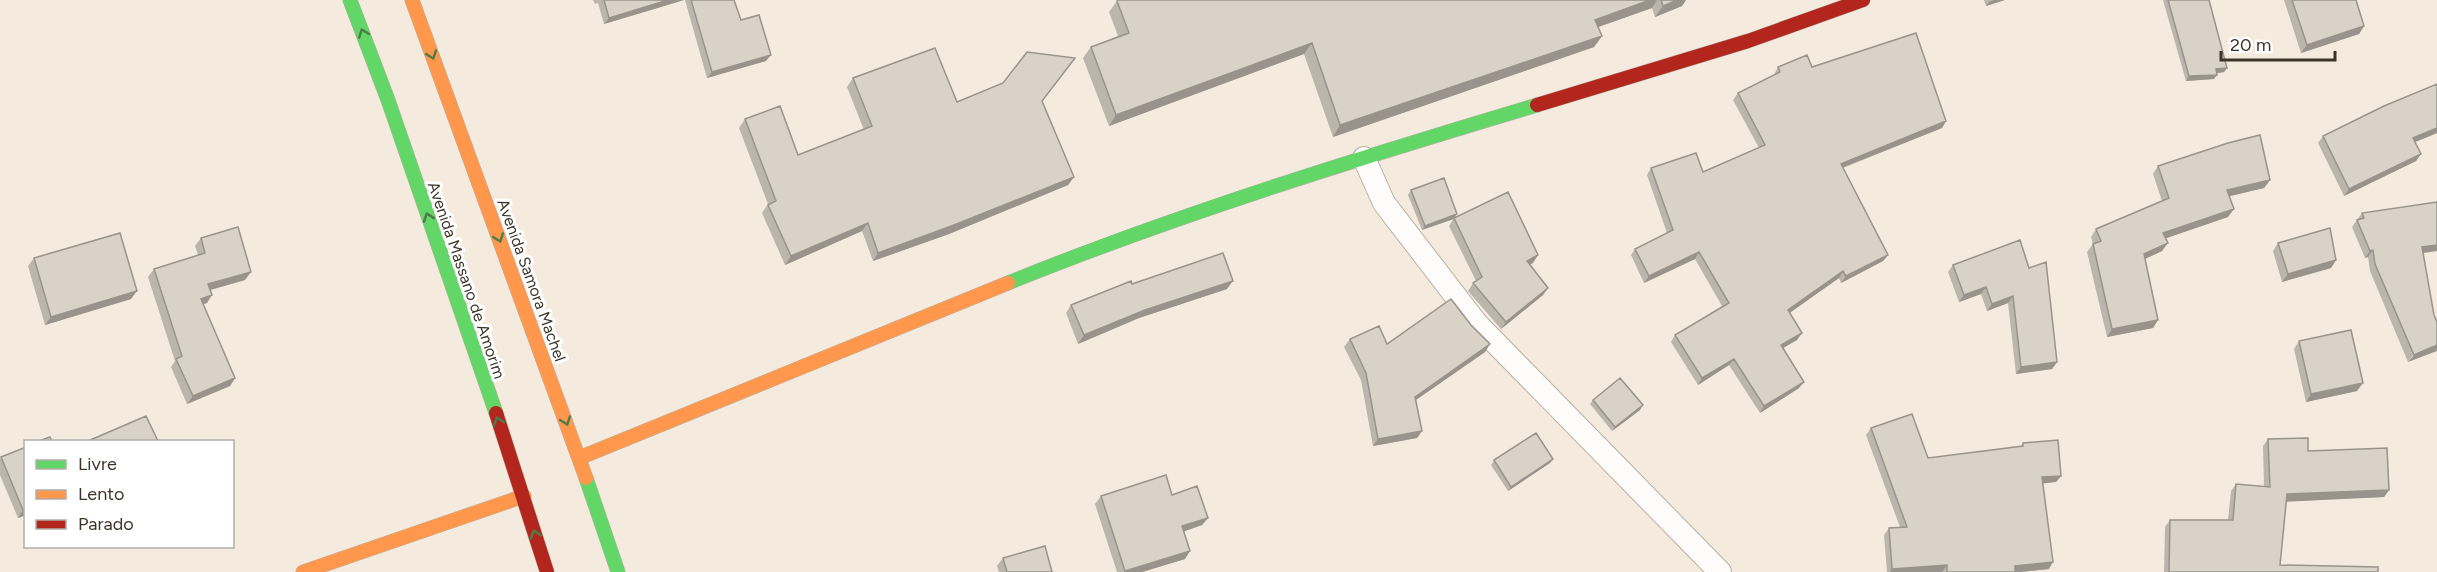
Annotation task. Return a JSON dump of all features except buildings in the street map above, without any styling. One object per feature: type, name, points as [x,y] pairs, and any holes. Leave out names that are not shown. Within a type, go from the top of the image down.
[{"type":"main road","name":"Avenida Massano de Amorim","points":[[350,0],[388,100],[524,496],[547,572]]},
{"type":"main road","name":"Avenida Samora Machel","points":[[412,0],[579,458],[618,572]]},
{"type":"main road","points":[[579,458],[1089,250],[1364,158],[1748,41],[1863,0]]},
{"type":"main road","points":[[303,572],[524,496]]},
{"type":"lane","points":[[1364,158],[1384,203],[1477,324],[1720,572]]},
{"type":"traffic: fast","points":[[350,0],[388,100],[496,413]]},
{"type":"traffic: fast","points":[[1008,283],[1203,210],[1537,105]]},
{"type":"traffic: fast","points":[[586,478],[618,572]]},
{"type":"traffic: slow","points":[[412,0],[586,478]]},
{"type":"traffic: slow","points":[[579,458],[1008,283]]},
{"type":"traffic: slow","points":[[303,572],[524,496]]},
{"type":"traffic: jam","points":[[1537,105],[1748,41],[1863,0]]},
{"type":"traffic: jam","points":[[496,413],[547,572]]}]
